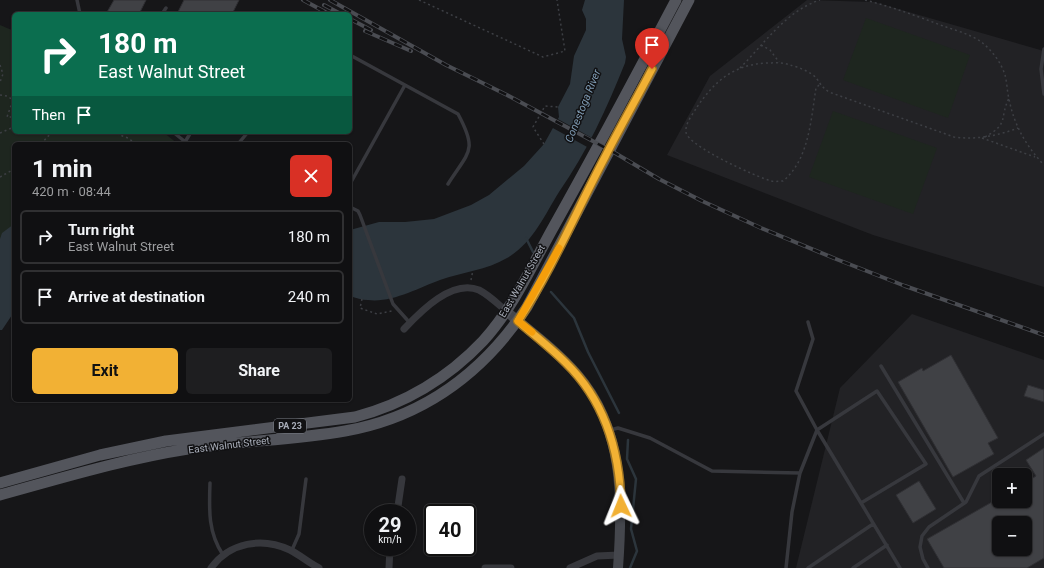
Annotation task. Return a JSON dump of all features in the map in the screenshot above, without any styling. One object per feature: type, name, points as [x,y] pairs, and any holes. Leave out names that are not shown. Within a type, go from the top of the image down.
[{"type":"main road","name":"East Walnut Street","points":[[0,484],[107,453],[166,441],[329,422],[355,417],[380,410],[416,393],[451,369],[482,342],[506,311],[590,163],[676,0]]},
{"type":"main road","name":"East Walnut Street","points":[[0,495],[103,466],[168,452],[330,433],[358,428],[382,421],[421,405],[461,381],[493,352],[518,321],[533,297],[570,229],[605,157],[689,0]]},
{"type":"street","points":[[404,330],[410,323],[448,292],[458,288],[469,288],[484,293],[555,352],[577,375],[595,400],[609,430],[617,464],[621,492],[618,568]]},
{"type":"street","points":[[398,504],[402,479]]},
{"type":"street","points":[[211,568],[223,555],[235,548],[258,543],[278,545],[319,568]]},
{"type":"street","points":[[570,568],[596,556],[619,555]]},
{"type":"street","points":[[389,568],[390,556]]},
{"type":"street","points":[[485,568],[511,568]]},
{"type":"lane","points":[[77,0],[80,12]]},
{"type":"lane","points":[[163,12],[166,8]]},
{"type":"lane","points":[[1044,50],[1041,69],[1044,94]]},
{"type":"lane","points":[[352,56],[458,114],[466,128],[470,141],[470,149],[448,184]]},
{"type":"lane","points":[[352,180],[405,85]]},
{"type":"lane","points":[[176,134],[186,142]]},
{"type":"lane","points":[[240,142],[246,134]]},
{"type":"lane","points":[[352,208],[358,211],[390,298],[397,310],[410,323]]},
{"type":"lane","points":[[808,322],[813,339],[796,391],[817,430],[900,568]]},
{"type":"lane","points":[[880,366],[964,503]]},
{"type":"lane","points":[[786,568],[792,512],[800,473],[817,430],[877,391],[926,464],[861,503]]},
{"type":"lane","points":[[609,430],[618,428],[650,438],[712,471],[800,473]]},
{"type":"lane","points":[[928,568],[923,559],[920,547],[922,536],[930,527],[964,503],[979,476],[1044,434]]},
{"type":"lane","points":[[291,551],[299,534],[306,479]]},
{"type":"lane","points":[[210,484],[209,520],[214,540],[223,555]]},
{"type":"lane","points":[[808,568],[874,524]]},
{"type":"lane","points":[[853,568],[887,545]]},
{"type":"path","points":[[419,0],[543,57],[565,51],[557,0]]},
{"type":"path","points":[[819,85],[816,88],[809,134],[796,168],[783,181],[774,182],[732,165],[688,138],[686,133],[688,122],[714,85],[740,68],[761,45],[801,10],[820,0]]},
{"type":"path","points":[[865,0],[890,6],[979,40],[989,49],[1001,66],[1005,75],[1009,98],[1018,128],[1044,165]]},
{"type":"path","points":[[761,45],[770,50],[779,62]]},
{"type":"path","points":[[740,68],[757,64],[779,62],[812,74],[819,85],[836,94],[954,137],[980,138],[1037,157]]},
{"type":"path","points":[[0,65],[3,74],[0,82]]},
{"type":"path","points":[[0,95],[7,96],[12,99]]},
{"type":"path","points":[[984,137],[993,132],[1002,123],[1009,98]]},
{"type":"path","points":[[12,103],[7,117],[12,117]]},
{"type":"path","points":[[544,144],[533,127],[544,106],[558,107]]},
{"type":"path","points":[[0,133],[12,128]]},
{"type":"path","points":[[980,138],[999,135],[1018,128]]},
{"type":"path","points":[[43,142],[50,134]]},
{"type":"path","points":[[117,134],[133,142]]},
{"type":"path","points":[[0,177],[12,170]]},
{"type":"path","points":[[469,288],[473,270]]},
{"type":"path","points":[[362,299],[360,308],[377,314],[397,310]]},
{"type":"shaded area","points":[[807,0],[874,2],[1044,51],[1044,287],[873,235],[667,155],[710,76]]},
{"type":"shaded area","points":[[866,18],[970,55],[948,118],[843,80]]},
{"type":"shaded area","points":[[0,25],[12,30],[12,134],[166,134],[176,142],[12,142],[12,280],[0,289]]},
{"type":"shaded area","points":[[833,111],[937,148],[913,214],[809,177]]},
{"type":"shaded area","points":[[912,314],[1044,360],[1044,568],[796,568],[840,388]]},
{"type":"water","name":"Conestoga River","points":[[585,0],[624,0],[622,39],[626,57],[625,63],[604,113],[579,161],[531,237],[516,252],[499,262],[483,268],[448,277],[396,297],[377,300],[364,300],[352,297],[352,229],[379,222],[405,222],[434,219],[471,205],[489,195],[524,166],[544,144],[559,117],[558,107],[570,84],[574,56],[586,30],[586,19],[582,10]]},
{"type":"water","points":[[12,226],[12,315],[2,330],[0,330],[0,239],[2,233]]},
{"type":"pier","points":[[556,118],[594,139],[589,148],[551,127]]},
{"type":"building","points":[[114,0],[146,0],[140,12],[107,12]]},
{"type":"building","points":[[184,0],[239,0],[233,12],[178,12]]},
{"type":"building","points":[[951,355],[998,438],[988,443],[994,454],[953,477],[898,382],[922,368],[923,371]]},
{"type":"building","points":[[1028,385],[1044,390],[1044,402],[1024,396]]},
{"type":"building","points":[[1044,448],[1044,558],[1027,568],[944,568],[927,539],[992,502],[992,508],[1032,508],[1032,479],[1036,476],[1026,460]]},
{"type":"building","points":[[919,481],[936,509],[913,523],[896,495]]},
{"type":"waterway","points":[[526,238],[533,252]]},
{"type":"waterway","points":[[551,292],[574,318],[588,352],[619,413]]},
{"type":"waterway","points":[[628,440],[627,459],[636,479],[631,529],[637,551],[630,568]]},
{"type":"railway","points":[[303,0],[325,12]]},
{"type":"railway","points":[[330,0],[351,12]]},
{"type":"railway","points":[[324,5],[337,12]]},
{"type":"railway","points":[[352,12],[446,65],[507,95],[615,153],[659,179],[702,201],[761,228],[836,259],[905,286],[1044,335]]},
{"type":"railway","points":[[352,20],[371,30]]},
{"type":"railway","points":[[365,31],[411,51]]},
{"type":"slow traffic","points":[[532,332],[518,321],[533,297],[559,248]]},
{"type":"route","points":[[621,506],[621,492],[617,464],[611,437],[602,412],[587,388],[567,363],[518,321],[533,297],[570,229],[605,157],[652,69]]}]
